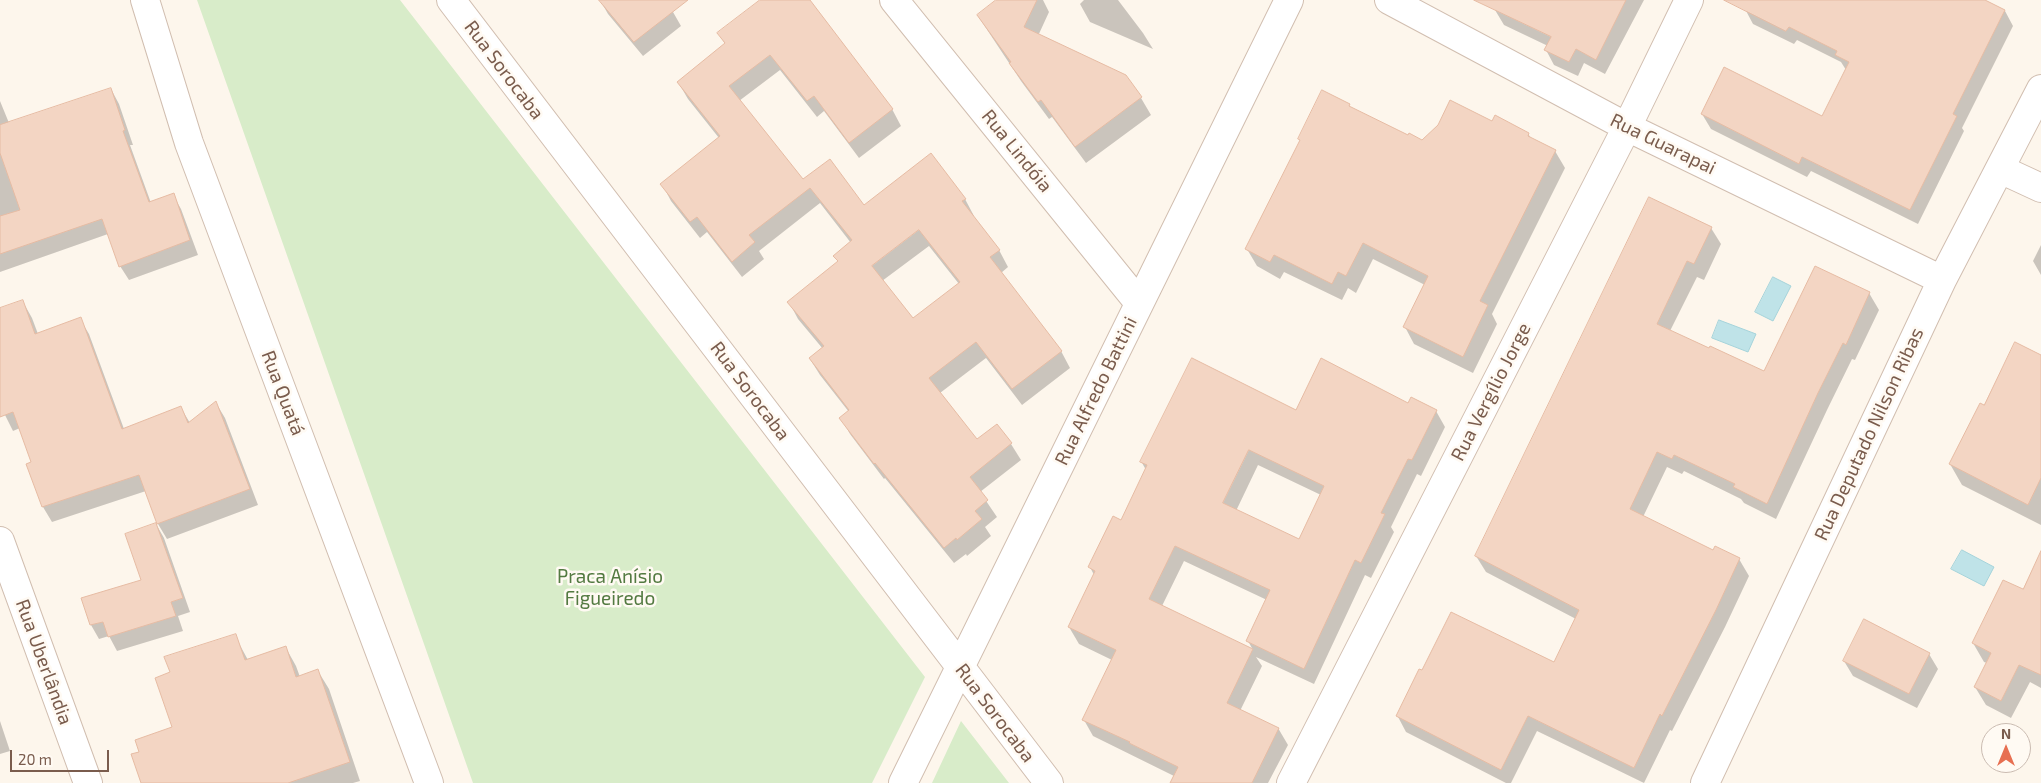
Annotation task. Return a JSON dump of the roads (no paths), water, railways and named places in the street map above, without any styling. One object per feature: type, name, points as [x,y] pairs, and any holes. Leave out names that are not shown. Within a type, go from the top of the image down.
[{"type":"street","name":"Rua Quatá","points":[[145,0],[189,142],[429,783]]},
{"type":"street","name":"Rua Sorocaba","points":[[450,0],[1049,783]]},
{"type":"street","name":"Rua Lindóia","points":[[894,0],[1139,303]]},
{"type":"street","name":"Rua Alfredo Battini","points":[[903,783],[1289,0]]},
{"type":"street","name":"Rua Guarapai","points":[[1389,0],[1627,127],[1942,280]]},
{"type":"street","name":"Rua Vergílio Jorge","points":[[1292,783],[1627,127],[1689,0]]},
{"type":"street","name":"Rua Deputado Nilson Ribas","points":[[1705,783],[1942,280],[2041,89]]},
{"type":"street","points":[[2000,169],[2041,188]]},
{"type":"street","name":"Rua Uberlândia","points":[[0,541],[88,783]]},
{"type":"water","points":[[1773,277],[1791,286],[1773,321],[1755,312]]},
{"type":"water","points":[[1719,320],[1756,334],[1748,352],[1712,338]]},
{"type":"water","points":[[1962,550],[1994,567],[1984,586],[1951,569]]},
{"type":"park label","name":"Praca Anísio Figueiredo","points":[[610,588]]}]
